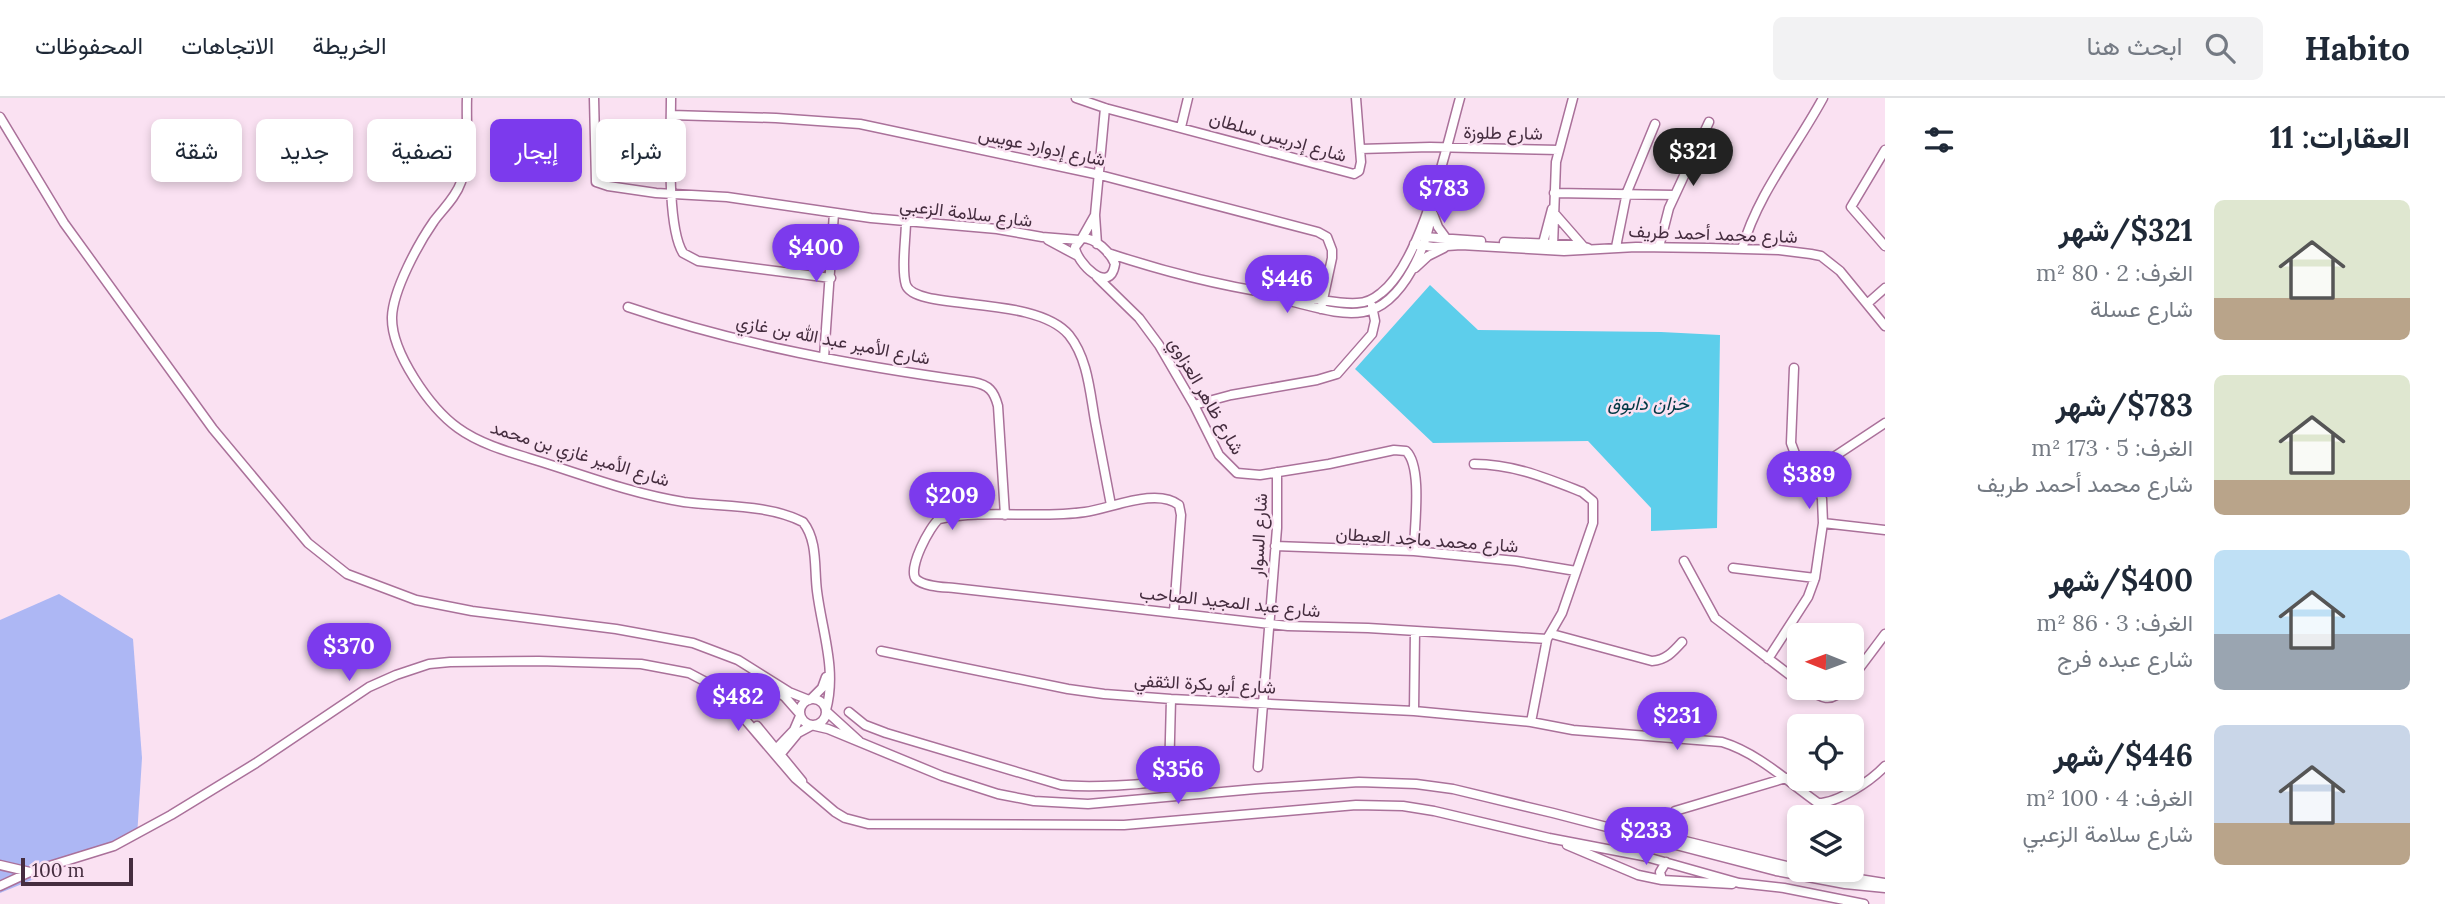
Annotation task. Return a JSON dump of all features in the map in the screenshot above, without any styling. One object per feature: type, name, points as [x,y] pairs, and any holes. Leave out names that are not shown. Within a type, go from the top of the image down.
[{"type":"street","name":"شارع الأمير غازي بن محمد","points":[[467,98],[464,172],[460,185],[433,223],[393,303],[392,320],[397,349],[410,371],[422,389],[457,428],[496,446],[643,492],[681,501],[779,513],[803,522],[812,540],[817,593],[828,653]]},
{"type":"street","name":"شارع سلامة الزعبي","points":[[594,98],[596,182],[617,188],[738,199],[834,213],[997,229],[1042,237],[1091,239],[1108,253]]},
{"type":"street","points":[[671,98],[672,194],[679,247],[688,257],[725,265],[831,278]]},
{"type":"street","name":"شارع إدريس سلطان","points":[[1076,98],[1350,174],[1359,171],[1356,98]]},
{"type":"street","points":[[1181,127],[1188,98]]},
{"type":"street","points":[[1322,304],[1370,300],[1394,281],[1420,241],[1460,98]]},
{"type":"street","points":[[1553,247],[1554,193],[1559,150],[1573,98]]},
{"type":"street","points":[[1742,249],[1756,207],[1823,98]]},
{"type":"street","points":[[1097,244],[1095,215],[1105,108]]},
{"type":"street","name":"شارع إدوارد عويس","points":[[671,115],[860,124],[1100,175],[1323,234],[1330,242],[1332,250],[1322,304]]},
{"type":"street","points":[[0,117],[64,223],[213,429],[309,543],[347,573],[416,600],[472,611],[627,631],[696,644],[738,660],[789,692],[819,701],[834,721],[861,743]]},
{"type":"street","points":[[1659,247],[1674,195],[1709,122]]},
{"type":"street","points":[[1616,247],[1626,192],[1654,124]]},
{"type":"street","name":"شارع طلوزة","points":[[1360,149],[1447,147],[1559,150]]},
{"type":"street","points":[[1885,150],[1852,207],[1885,246]]},
{"type":"street","points":[[1554,193],[1626,192],[1674,195]]},
{"type":"street","points":[[1108,253],[1135,262],[1354,313],[1374,310],[1390,299],[1408,275],[1447,242],[1432,211],[1432,198]]},
{"type":"street","points":[[1542,246],[1554,210]]},
{"type":"street","points":[[1554,210],[1587,247]]},
{"type":"street","points":[[1408,275],[1432,211]]},
{"type":"street","points":[[824,358],[834,213]]},
{"type":"street","points":[[1077,256],[1075,248],[1095,215]]},
{"type":"street","points":[[906,221],[905,276],[908,289],[913,293],[937,300],[1024,311],[1049,319],[1068,334],[1080,352],[1087,377],[1111,505]]},
{"type":"street","name":"شارع سلامة الزعبي","points":[[1042,237],[1077,256],[1097,276]]},
{"type":"street","name":"شارع محمد أحمد طريف","points":[[1420,241],[1553,247],[1742,249],[1790,251],[1821,256],[1840,271],[1885,326]]},
{"type":"street","name":"شارع ظاهر العزاوي","points":[[1108,253],[1114,261],[1120,297]]},
{"type":"street","points":[[1097,276],[1105,278],[1135,262]]},
{"type":"street","name":"شارع ظاهر العزاوي","points":[[1097,276],[1139,318],[1159,345],[1219,455],[1231,469],[1248,475],[1277,472],[1406,450],[1412,459],[1415,473],[1414,551]]},
{"type":"street","points":[[1868,303],[1885,288]]},
{"type":"street","points":[[1194,405],[1337,374],[1372,334],[1375,321],[1370,300]]},
{"type":"street","name":"شارع الأمير عبد الله بن غازي","points":[[628,307],[684,324],[824,358],[988,386],[998,406],[1004,515]]},
{"type":"street","points":[[1768,659],[1803,606],[1815,578],[1823,523],[1820,489],[1811,472],[1797,459],[1791,443],[1794,368]]},
{"type":"street","points":[[1811,472],[1885,423]]},
{"type":"street","points":[[1474,464],[1498,465],[1531,472],[1589,496],[1593,501],[1594,513],[1584,551],[1562,613],[1550,636],[1531,722]]},
{"type":"street","name":"شارع السوار","points":[[1258,766],[1275,546],[1277,472]]},
{"type":"street","points":[[1004,515],[1088,512],[1111,505],[1173,500],[1179,505],[1181,515],[1174,612]]},
{"type":"street","name":"شارع عبد المجيد الصاحب","points":[[1004,515],[945,518],[935,522],[918,556],[914,576],[925,583],[984,592],[1269,624],[1550,636],[1652,661],[1661,661],[1669,656],[1682,642]]},
{"type":"street","points":[[1823,523],[1885,530]]},
{"type":"street","name":"شارع محمد ماجد العيطان","points":[[1275,546],[1414,551],[1516,561],[1576,571]]},
{"type":"street","points":[[1684,561],[1715,618],[1787,673]]},
{"type":"street","points":[[1733,568],[1815,578]]},
{"type":"street","points":[[1414,710],[1415,631]]},
{"type":"street","points":[[1864,662],[1885,634]]},
{"type":"street","points":[[686,643],[752,673],[785,698],[804,723],[824,727],[942,776],[998,794],[1034,801],[1088,804],[1255,789],[1397,782],[1453,789],[1670,841],[1751,865],[1845,884],[1885,888]]},
{"type":"street","name":"شارع أبو بكرة الثقفي","points":[[881,651],[1068,689],[1171,699],[1414,710],[1531,722],[1573,730],[1722,742],[1744,751],[1787,778]]},
{"type":"street","points":[[777,753],[794,730],[802,705],[825,684],[828,653]]},
{"type":"street","points":[[777,753],[798,733],[822,722],[830,685],[828,653]]},
{"type":"street","points":[[0,886],[30,872],[114,846],[235,776],[369,687],[396,675],[429,664],[526,661],[640,664],[689,673],[719,689],[777,753],[793,776],[835,812],[845,818],[868,824],[1115,825],[1380,805],[1434,811],[1666,862],[1743,884]]},
{"type":"street","points":[[849,712],[865,725],[886,733],[1061,785],[1156,783],[1168,777],[1171,699]]},
{"type":"street","name":"شارع أبو بكرة الثقفي","points":[[1864,783],[1885,766]]},
{"type":"street","points":[[1675,811],[1787,778]]},
{"type":"street","name":"شارع أبو بكرة الثقفي","points":[[1802,791],[1821,804],[1849,791]]},
{"type":"street","points":[[1549,838],[1626,872],[1662,880],[1784,888],[1864,904]]},
{"type":"street","points":[[1670,841],[1685,841],[1787,866]]},
{"type":"street","points":[[1607,863],[1612,858],[1610,850]]},
{"type":"street","points":[[1662,880],[1660,872],[1666,862]]},
{"type":"street","points":[[0,865],[30,872]]},
{"type":"street","points":[[1743,884],[1751,865]]},
{"type":"street","points":[[1864,880],[1885,883]]},
{"type":"shaded area","points":[[59,594],[133,639],[142,758],[137,837],[0,893],[0,620]]},
{"type":"water","name":"خزان دابوق","points":[[1430,285],[1478,330],[1720,335],[1717,528],[1651,531],[1651,508],[1588,441],[1433,443],[1355,369]]}]
